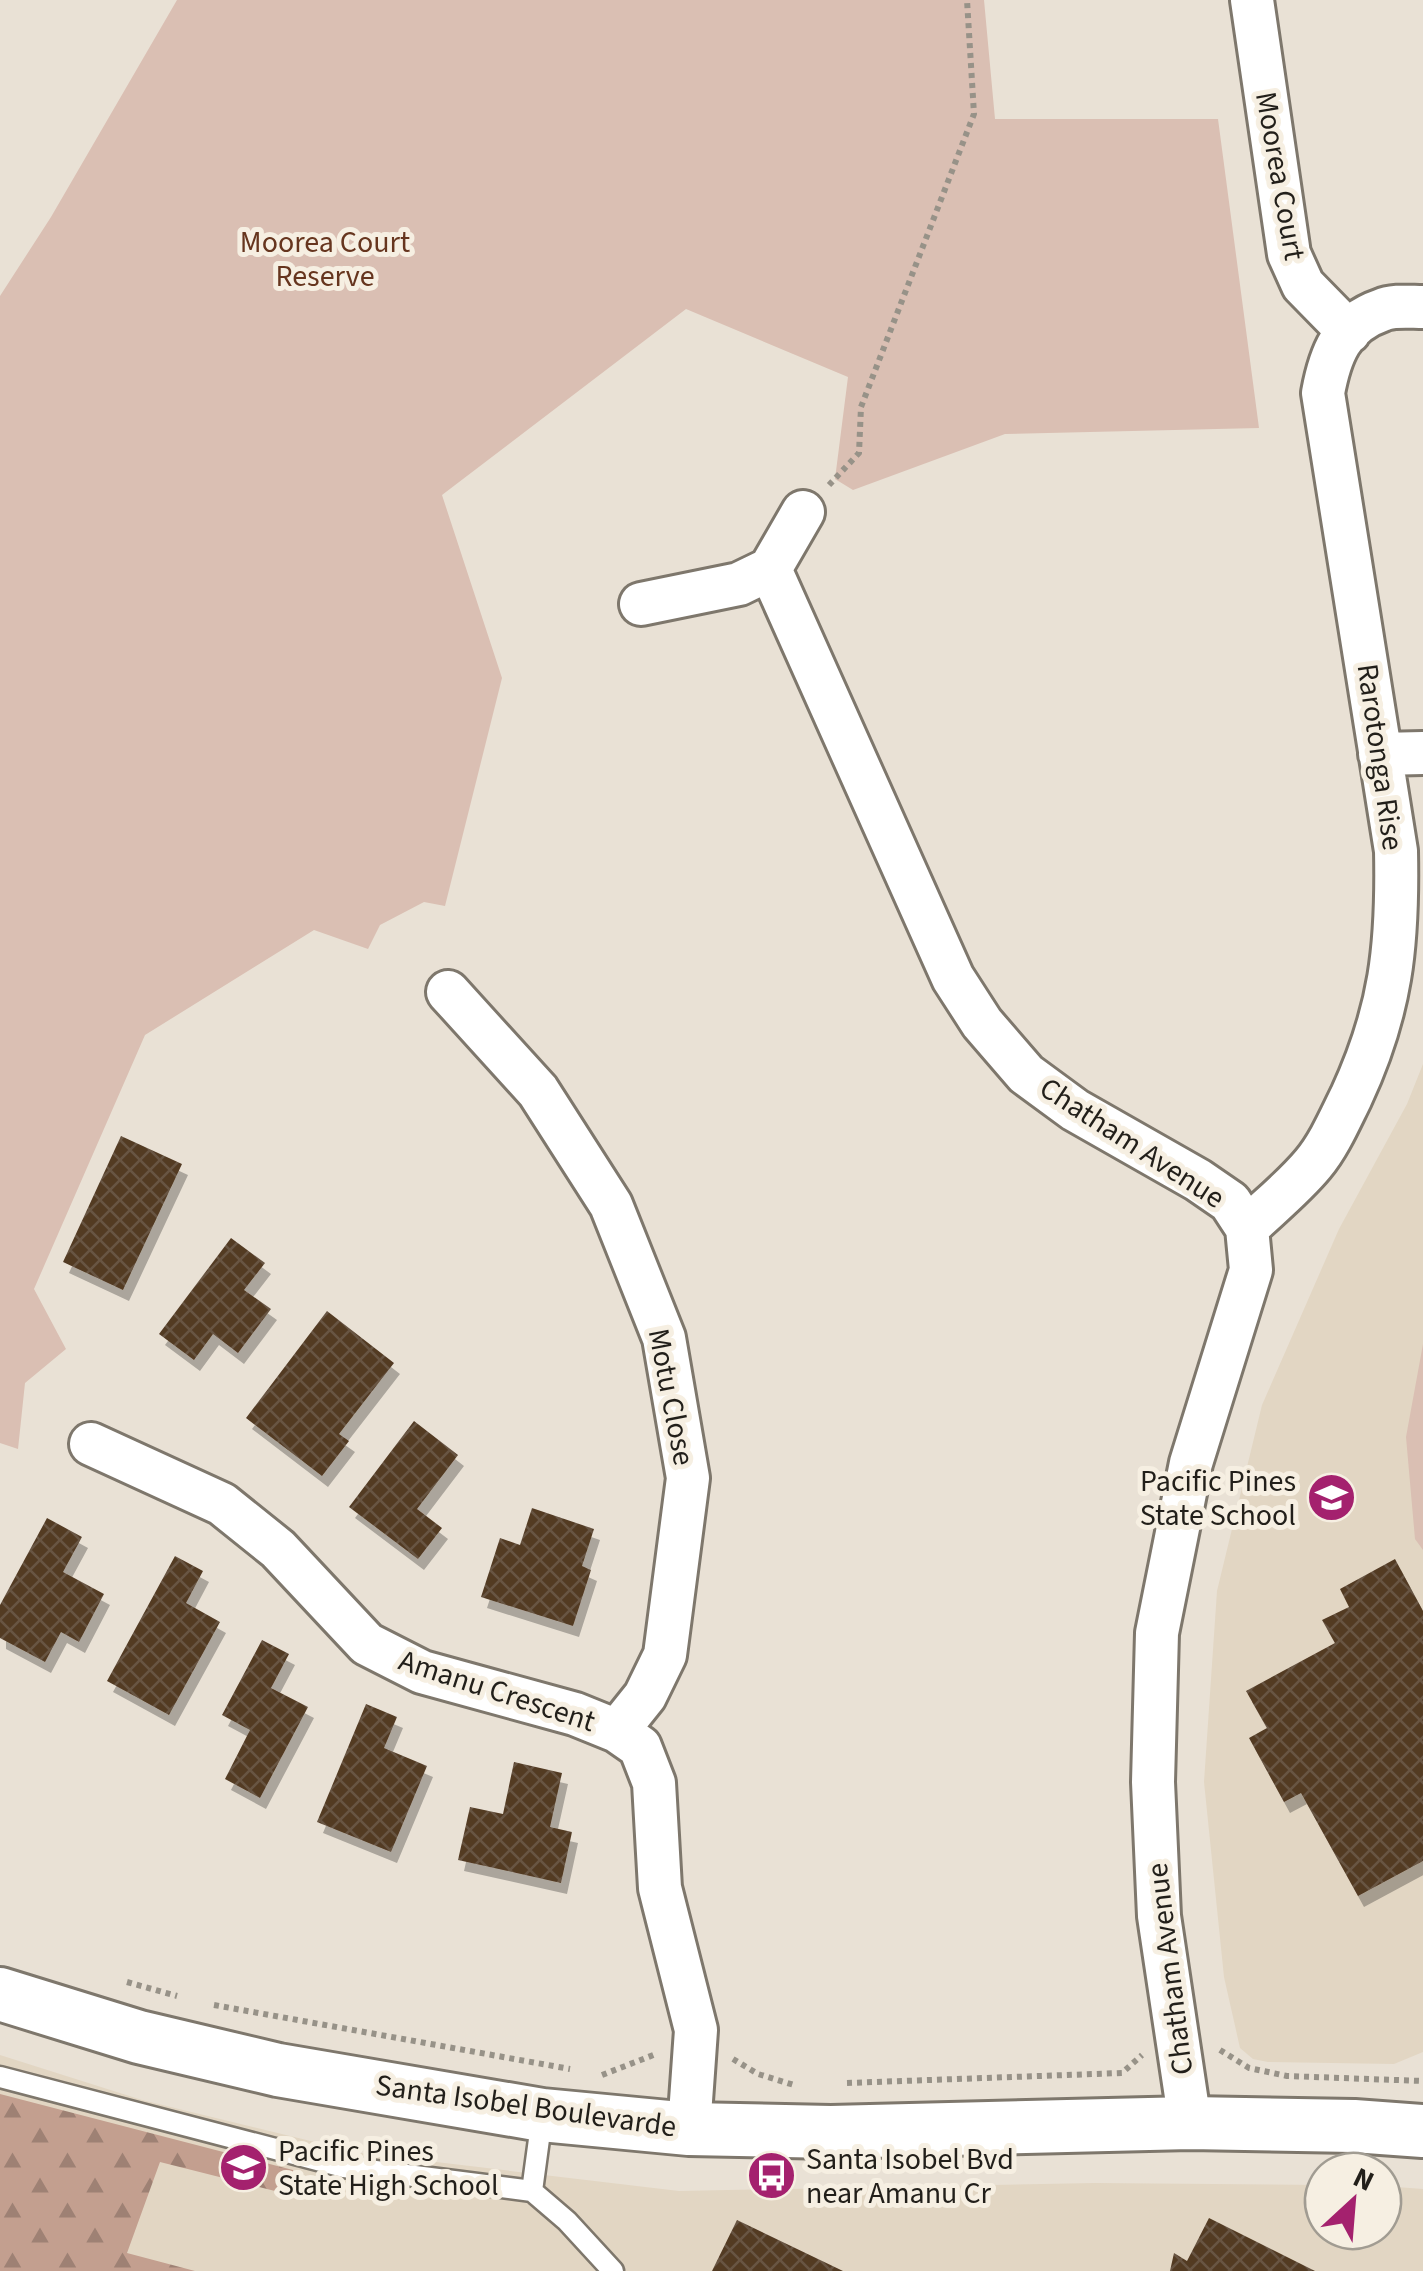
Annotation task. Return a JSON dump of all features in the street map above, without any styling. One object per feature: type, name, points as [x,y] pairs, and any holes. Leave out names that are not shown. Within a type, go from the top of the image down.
[{"type":"street","name":"Moorea Court","points":[[1252,0],[1290,254],[1303,285],[1349,332]]},
{"type":"street","points":[[1349,332],[1383,309],[1423,307]]},
{"type":"street","name":"Rarotonga Rise","points":[[1247,1228],[1315,1163],[1370,1056],[1387,1000],[1397,922],[1396,851],[1324,393],[1331,354],[1349,332]]},
{"type":"street","points":[[641,604],[739,584],[770,569],[802,512]]},
{"type":"street","name":"Chatham Avenue","points":[[770,569],[953,978],[982,1023],[1026,1074],[1075,1110],[1230,1202],[1247,1228],[1251,1270],[1191,1462],[1157,1633],[1152,1782],[1159,1916],[1190,2123]]},
{"type":"street","points":[[1380,754],[1423,753]]},
{"type":"street","name":"Motu Close","points":[[448,992],[538,1091],[611,1205],[664,1338],[688,1478],[665,1655],[645,1696],[617,1731]]},
{"type":"street","name":"Amanu Crescent","points":[[92,1444],[222,1504],[278,1550],[367,1644],[422,1672],[576,1714],[617,1731],[640,1748],[654,1783],[660,1888],[696,2030],[689,2129]]},
{"type":"street","name":"Santa Isobel Boulevarde","points":[[0,1994],[139,2037],[278,2070],[542,2115],[689,2129],[832,2132],[1190,2123],[1423,2131]]},
{"type":"lane","points":[[0,2077],[344,2167],[532,2190],[613,2271]]},
{"type":"lane","points":[[532,2190],[542,2115]]},
{"type":"path","points":[[802,512],[859,453],[861,407],[974,114],[966,0]]},
{"type":"shaded area","name":"Pacific Pines State School","points":[[1423,1064],[1423,2052],[1394,2064],[1268,2062],[1253,2059],[1240,2048],[1224,1977],[1204,1782],[1217,1591],[1262,1405],[1339,1229],[1407,1104]]},
{"type":"shaded area","name":"Pacific Pines State High School","points":[[0,2055],[142,2100],[360,2153],[679,2191],[1095,2183],[1303,2185],[1303,2251],[1403,2251],[1403,2188],[1423,2189],[1423,2271],[0,2271]]},
{"type":"green space","name":"Moorea Court Reserve","points":[[177,0],[984,0],[995,119],[1218,119],[1259,428],[1005,434],[853,490],[835,479],[848,377],[686,309],[442,495],[502,678],[445,906],[424,902],[380,925],[368,949],[314,930],[145,1035],[34,1289],[66,1349],[25,1383],[18,1449],[0,1443],[0,296],[51,217]]},
{"type":"green space","points":[[1423,1344],[1423,1550],[1415,1539],[1406,1437]]},
{"type":"green space","points":[[0,2094],[293,2170],[295,2196],[160,2162],[127,2253],[195,2271],[0,2271]]},
{"type":"building","points":[[121,1136],[182,1164],[123,1290],[63,1262]]},
{"type":"building","points":[[231,1238],[265,1263],[244,1290],[271,1309],[238,1353],[213,1334],[194,1360],[159,1334]]},
{"type":"building","points":[[327,1311],[394,1363],[339,1434],[349,1441],[322,1476],[246,1418]]},
{"type":"building","points":[[414,1421],[458,1455],[417,1509],[442,1528],[418,1559],[349,1507]]},
{"type":"building","points":[[532,1508],[594,1529],[582,1566],[591,1570],[573,1626],[481,1597],[500,1538],[520,1545]]},
{"type":"building","points":[[47,1518],[82,1537],[63,1572],[104,1594],[79,1642],[61,1632],[45,1662],[0,1638],[0,1605]]},
{"type":"building","points":[[175,1556],[203,1571],[186,1603],[220,1622],[169,1715],[107,1681]]},
{"type":"building","points":[[1395,1559],[1423,1611],[1423,1861],[1358,1896],[1301,1793],[1284,1802],[1249,1738],[1267,1728],[1246,1691],[1335,1643],[1322,1620],[1349,1607],[1340,1589]]},
{"type":"building","points":[[262,1640],[289,1654],[271,1688],[308,1707],[260,1798],[225,1779],[250,1730],[222,1715]]},
{"type":"building","points":[[366,1704],[397,1717],[384,1748],[427,1766],[391,1852],[317,1822]]},
{"type":"building","points":[[514,1762],[562,1773],[550,1827],[572,1832],[561,1883],[458,1860],[470,1807],[503,1814]]},
{"type":"building","points":[[1209,2218],[1315,2271],[1170,2271],[1174,2253],[1187,2261]]},
{"type":"building","points":[[737,2220],[843,2271],[712,2271]]},
{"type":"place","name":"Pacific Pines State School","points":[[1331,1498]]},
{"type":"place","name":"Pacific Pines State High School","points":[[243,2168]]},
{"type":"place","name":"Santa Isobel Bvd near Amanu Cr","points":[[771,2176]]}]
